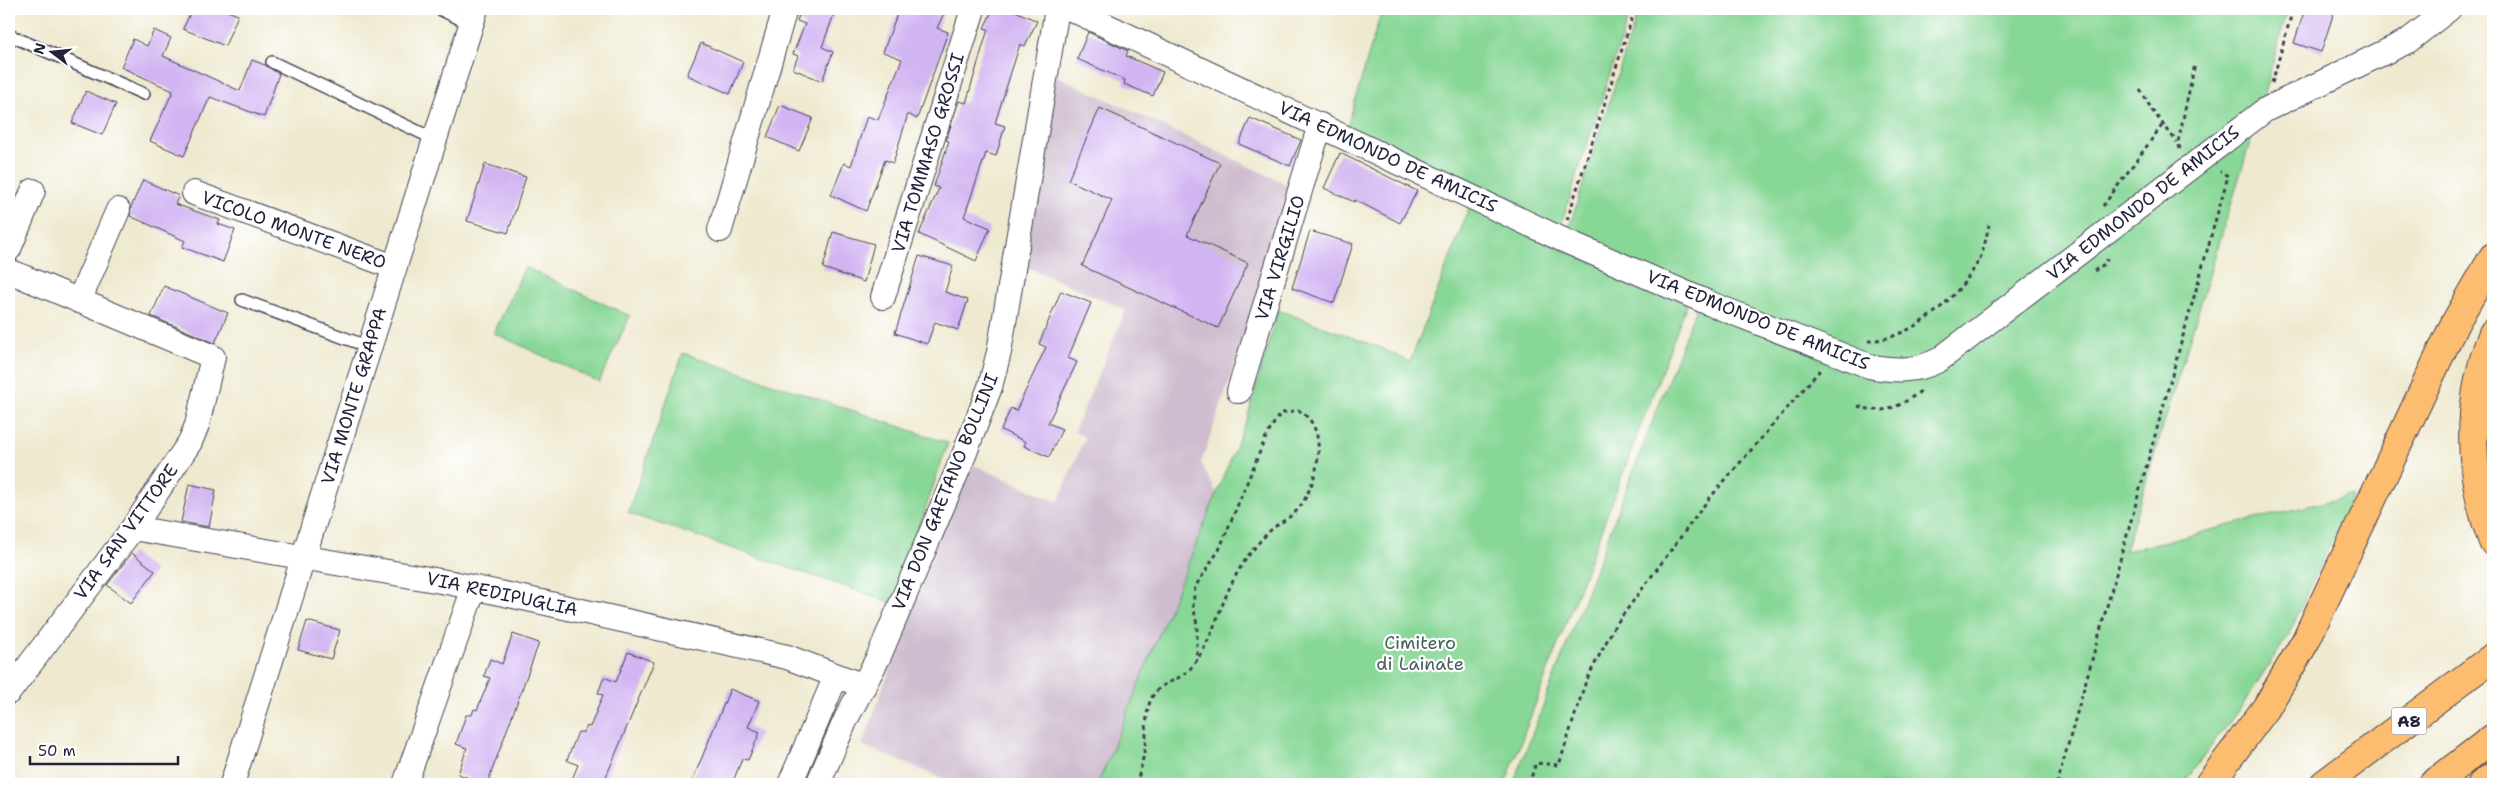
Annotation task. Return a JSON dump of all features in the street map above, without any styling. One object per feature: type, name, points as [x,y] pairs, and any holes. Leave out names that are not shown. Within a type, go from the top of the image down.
[{"type":"highway","points":[[2209,784],[2266,708],[2304,642],[2455,323],[2493,257]]},
{"type":"highway","points":[[2493,333],[2485,354],[2476,390],[2473,425],[2473,462],[2478,494],[2493,542]]},
{"type":"highway","name":"A8","points":[[2324,784],[2493,657]]},
{"type":"highway","points":[[2433,784],[2493,738]]},
{"type":"highway","points":[[2482,784],[2493,776]]},
{"type":"street","points":[[720,230],[785,9]]},
{"type":"street","name":"VIA TOMMASO GROSSI","points":[[883,297],[973,9]]},
{"type":"street","name":"VIA DON GAETANO BOLLINI","points":[[818,784],[846,719],[864,686],[964,455],[990,388],[999,352],[1057,9]]},
{"type":"street","name":"VIA EDMONDO DE AMICIS","points":[[1072,9],[1561,239],[1711,304],[1869,366],[1891,370],[1925,368],[1939,360],[2264,110],[2408,41],[2450,9]]},
{"type":"street","name":"VIA MONTE GRAPPA","points":[[232,784],[368,347],[474,16]]},
{"type":"street","name":"VIA VIRGILIO","points":[[1240,391],[1320,125]]},
{"type":"street","points":[[9,249],[32,191]]},
{"type":"street","name":"VICOLO MONTE NERO","points":[[194,193],[394,267]]},
{"type":"street","points":[[9,271],[79,300],[118,210]]},
{"type":"street","name":"VIA SAN VITTORE","points":[[9,692],[132,528],[190,442],[200,417],[213,357],[79,300]]},
{"type":"street","name":"VIA REDIPUGLIA","points":[[132,528],[476,589],[742,646],[800,662],[864,686]]},
{"type":"street","points":[[405,784],[470,599],[476,589]]},
{"type":"street","points":[[790,784],[836,676]]},
{"type":"lane","points":[[440,9],[474,16]]},
{"type":"lane","points":[[9,35],[144,94]]},
{"type":"lane","points":[[272,62],[434,139]]},
{"type":"lane","points":[[242,300],[368,347]]},
{"type":"path","points":[[1561,239],[1635,9]]},
{"type":"path","points":[[2264,110],[2293,9]]},
{"type":"path","points":[[2178,142],[2195,64]]},
{"type":"path","points":[[2057,784],[2228,176],[2216,168],[2185,160],[2178,142],[2152,110],[2140,89]]},
{"type":"path","points":[[1866,342],[1884,340],[1918,324],[1957,291],[1979,261],[1989,225]]},
{"type":"path","points":[[1529,784],[1536,763],[1559,765],[1586,681],[1614,627],[1708,500],[1817,374],[1832,352]]},
{"type":"path","points":[[1136,784],[1145,748],[1150,700],[1155,691],[1188,671],[1197,660],[1235,576],[1255,547],[1272,528],[1297,510],[1310,491],[1317,464],[1318,442],[1312,422],[1298,410],[1283,413],[1277,418],[1266,437],[1219,550],[1194,587],[1193,604],[1197,625],[1197,660]]},
{"type":"shaded area","points":[[1055,75],[1290,186],[1256,303],[1201,463],[1217,494],[1099,784],[956,784],[862,745],[967,462],[1058,502],[1085,437],[1074,431],[1126,310],[1020,264]]},
{"type":"green space","points":[[1382,9],[1631,9],[1559,231],[1346,131]]},
{"type":"green space","points":[[1639,9],[2288,9],[2254,129],[2125,551],[2353,495],[2288,636],[2244,703],[2183,784],[1513,784],[1702,292],[1567,234]]},
{"type":"green space","name":"Cimitero di Lainate","points":[[1469,208],[1687,304],[1505,784],[1098,784],[1247,419],[1278,310],[1381,348],[1410,362]]},
{"type":"green space","points":[[525,267],[630,316],[599,382],[494,333]]},
{"type":"green space","points":[[683,353],[948,443],[893,603],[628,513]]},
{"type":"building","points":[[192,9],[222,9],[238,15],[225,46],[183,29]]},
{"type":"building","points":[[801,9],[836,9],[822,47],[833,52],[822,81],[793,69],[798,56],[793,54],[805,24],[797,21]]},
{"type":"building","points":[[899,9],[946,9],[937,28],[948,32],[917,119],[908,114],[893,163],[885,160],[866,211],[831,195],[844,163],[851,166],[867,116],[878,120],[902,59],[883,52]]},
{"type":"building","points":[[993,9],[1011,9],[1037,21],[1025,46],[1020,44],[995,123],[1005,126],[996,156],[986,153],[964,217],[990,228],[976,261],[919,234],[939,188],[934,186],[949,141],[946,140],[959,101],[966,103],[988,29],[984,28]]},
{"type":"building","points":[[2305,9],[2335,9],[2321,52],[2294,43]]},
{"type":"building","points":[[154,30],[171,38],[163,56],[240,91],[252,60],[265,65],[279,74],[264,117],[210,97],[184,156],[150,141],[173,91],[121,67],[133,39],[147,46]]},
{"type":"building","points":[[1088,32],[1128,51],[1126,56],[1163,72],[1153,96],[1124,84],[1125,80],[1077,59]]},
{"type":"building","points":[[701,43],[743,62],[730,94],[687,75]]},
{"type":"building","points":[[86,91],[116,104],[102,135],[72,123]]},
{"type":"building","points":[[780,105],[813,118],[799,151],[767,137]]},
{"type":"building","points":[[1100,108],[1220,163],[1187,235],[1248,263],[1218,328],[1082,266],[1112,200],[1068,180]]},
{"type":"building","points":[[1250,118],[1301,140],[1290,166],[1239,144]]},
{"type":"building","points":[[1340,153],[1417,191],[1400,223],[1355,200],[1354,202],[1324,188]]},
{"type":"building","points":[[485,164],[526,177],[508,233],[467,221]]},
{"type":"building","points":[[143,180],[179,196],[175,204],[220,220],[218,224],[235,230],[223,262],[182,247],[185,241],[130,216],[131,207]]},
{"type":"building","points":[[1310,231],[1353,244],[1334,303],[1292,288]]},
{"type":"building","points":[[833,232],[874,244],[864,282],[823,268]]},
{"type":"building","points":[[919,256],[953,266],[945,292],[968,300],[958,330],[935,322],[927,344],[895,333]]},
{"type":"building","points":[[164,286],[228,313],[215,343],[151,316]]},
{"type":"building","points":[[1061,291],[1091,303],[1068,358],[1077,362],[1048,423],[1062,429],[1049,457],[1024,446],[1026,442],[1001,430],[1011,408],[1016,411],[1046,347],[1039,344]]},
{"type":"building","points":[[189,484],[216,490],[209,527],[181,522]]},
{"type":"building","points":[[132,553],[155,571],[131,603],[107,585]]},
{"type":"building","points":[[307,621],[340,630],[331,659],[298,650]]},
{"type":"building","points":[[513,634],[539,643],[487,784],[485,784],[458,774],[467,748],[456,744],[466,715],[472,715],[474,709],[477,710],[490,678],[484,676],[490,659],[502,664]]},
{"type":"building","points":[[628,652],[654,662],[603,784],[570,784],[578,765],[567,760],[578,732],[584,732],[587,726],[590,727],[603,695],[598,693],[604,677],[616,682]]},
{"type":"building","points":[[730,689],[759,701],[748,727],[760,732],[748,760],[742,759],[732,784],[691,784]]}]
